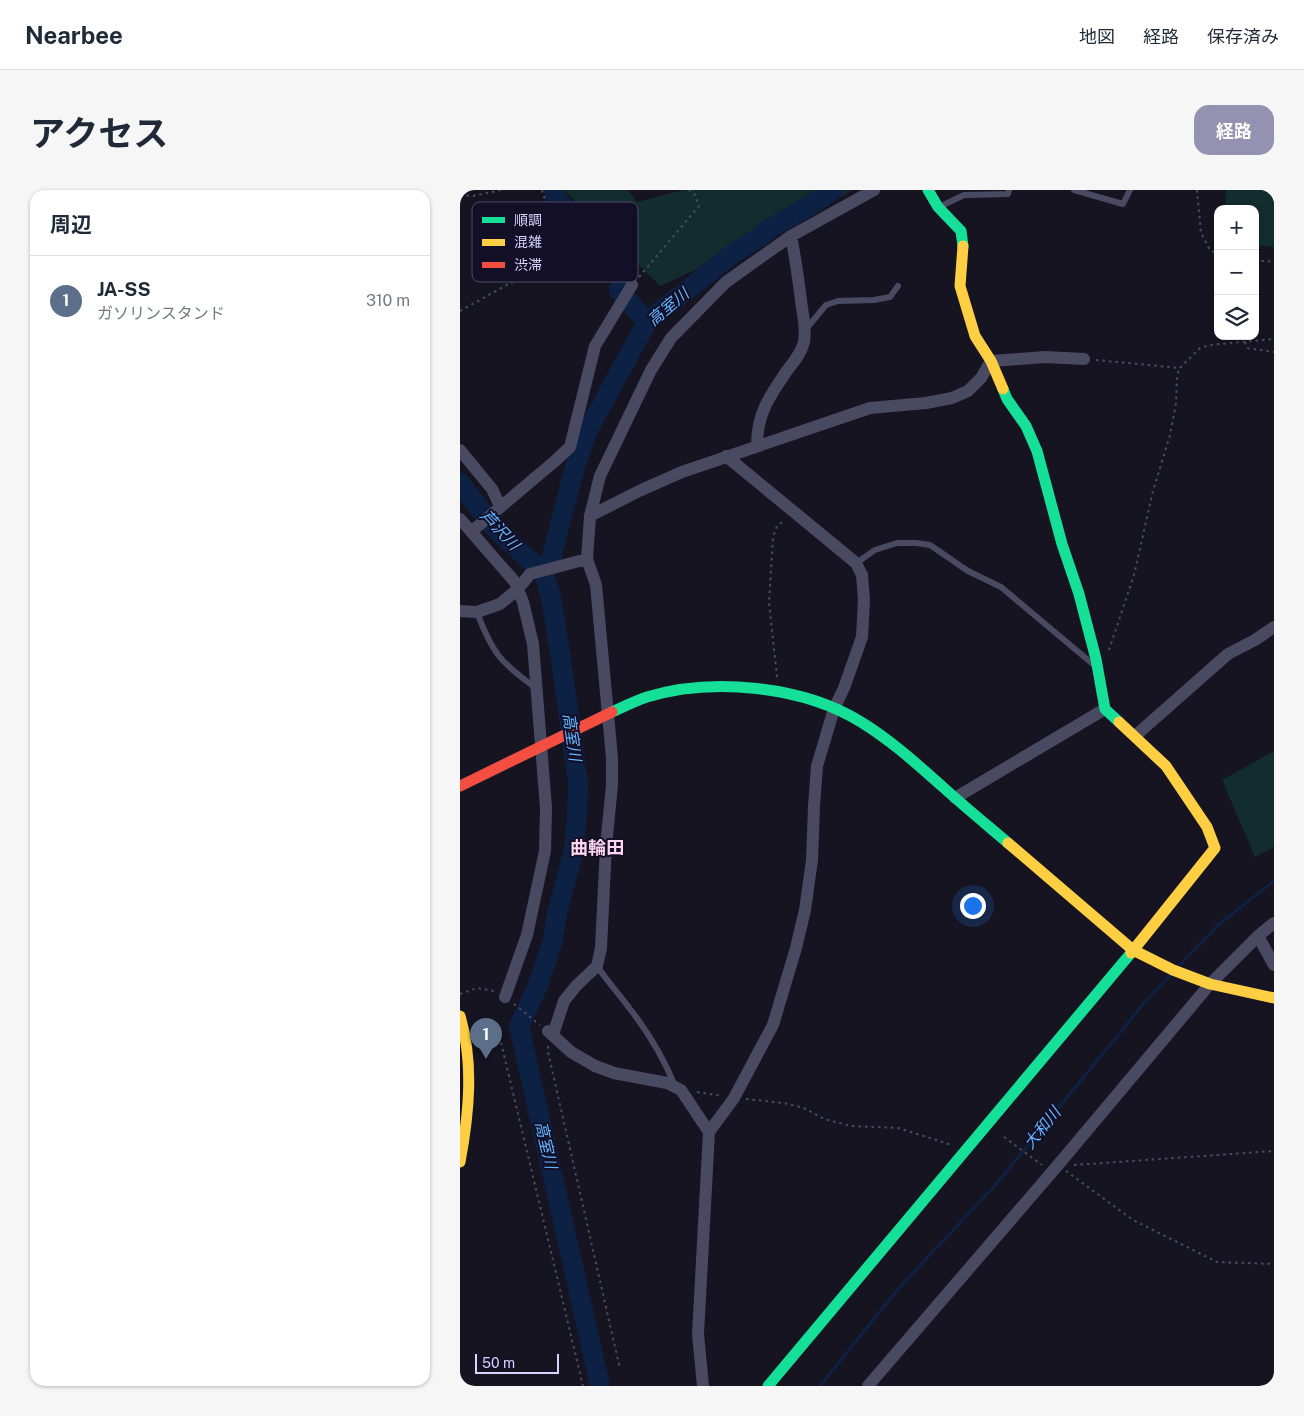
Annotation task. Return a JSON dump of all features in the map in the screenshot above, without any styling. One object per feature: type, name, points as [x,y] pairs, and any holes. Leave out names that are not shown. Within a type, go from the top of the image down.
[{"type":"street","points":[[710,1132],[678,1088],[667,1083],[614,1073],[595,1066],[570,1052],[550,1032],[564,1001],[576,986],[597,966],[601,948],[606,846],[612,785],[612,758],[602,715],[596,585],[581,560],[600,476],[651,370],[671,338],[726,282],[791,236],[874,190]]},
{"type":"street","points":[[768,1386],[966,1149],[1137,952],[1215,848],[1207,826],[1166,766],[1105,709],[1098,669],[1079,594],[1062,544],[1037,451],[1026,426],[1007,399],[991,361],[975,336],[960,286],[963,241],[961,230],[938,207],[928,190]]},
{"type":"street","points":[[757,445],[757,433],[761,414],[770,395],[798,356],[804,343],[805,330],[798,271],[791,236]]},
{"type":"street","points":[[474,529],[570,447],[595,346],[632,285]]},
{"type":"street","points":[[991,361],[1045,356],[1084,359]]},
{"type":"street","points":[[590,516],[639,490],[682,472],[870,408],[926,403],[952,398],[968,391],[981,378],[991,361]]},
{"type":"street","points":[[460,450],[492,489],[498,509]]},
{"type":"street","points":[[703,1386],[698,1334],[710,1132],[734,1098],[773,1025],[796,948],[805,910],[812,860],[817,766],[834,709],[844,688],[862,637],[864,600],[862,575],[856,563],[726,456]]},
{"type":"street","points":[[460,519],[474,529],[515,582],[523,602],[533,644],[536,688],[544,744],[545,851],[526,935],[505,997]]},
{"type":"street","points":[[460,611],[477,612],[500,604],[518,589],[530,574],[581,560]]},
{"type":"street","points":[[1135,736],[1228,654],[1256,640],[1274,627]]},
{"type":"street","points":[[460,786],[602,715],[648,697],[713,686],[741,686],[779,692],[816,701],[860,722],[900,749],[1137,952],[1173,970],[1206,983],[1274,998]]},
{"type":"street","points":[[955,798],[1105,709]]},
{"type":"street","points":[[868,1386],[1058,1166],[1206,983],[1274,923]]},
{"type":"street","points":[[1258,936],[1274,965]]},
{"type":"street","points":[[460,1016],[466,1046],[468,1076],[464,1145],[460,1162]]},
{"type":"lane","points":[[938,207],[964,195],[1008,194],[1008,190]]},
{"type":"lane","points":[[1074,190],[1123,204],[1130,190]]},
{"type":"lane","points":[[805,330],[826,305],[838,301],[874,300],[890,297],[898,286]]},
{"type":"lane","points":[[856,563],[875,550],[897,543],[930,545],[968,571],[1001,587],[1098,669]]},
{"type":"lane","points":[[477,612],[488,640],[497,655],[513,672],[536,688]]},
{"type":"lane","points":[[597,966],[606,980],[631,1009],[678,1088]]},
{"type":"path","points":[[460,195],[473,196],[501,190]]},
{"type":"path","points":[[638,278],[699,206],[695,195],[688,190]]},
{"type":"path","points":[[1197,190],[1201,233],[1210,250],[1214,252]]},
{"type":"path","points":[[1259,260],[1274,262]]},
{"type":"path","points":[[460,311],[512,282]]},
{"type":"path","points":[[1109,651],[1134,575],[1153,491],[1170,435],[1176,403],[1177,375],[1180,368],[1200,348],[1209,344],[1274,339]]},
{"type":"path","points":[[1245,342],[1247,348],[1274,352]]},
{"type":"path","points":[[1084,359],[1180,368]]},
{"type":"path","points":[[779,692],[769,603],[773,537],[777,526],[795,513]]},
{"type":"path","points":[[460,994],[477,988],[492,990],[505,997],[550,1032],[548,1052],[620,1369]]},
{"type":"path","points":[[498,1030],[584,1386]]},
{"type":"path","points":[[678,1088],[734,1098],[784,1103],[804,1108],[824,1119],[851,1126],[898,1128],[966,1149]]},
{"type":"path","points":[[1004,1137],[1040,1165]]},
{"type":"path","points":[[1058,1166],[1274,1151]]},
{"type":"path","points":[[1058,1166],[1133,1220],[1217,1262],[1274,1264]]},
{"type":"green space","points":[[564,190],[628,190],[637,202],[576,202]]},
{"type":"green space","points":[[683,190],[852,190],[802,221],[660,286],[638,264],[637,202]]},
{"type":"green space","points":[[1226,190],[1274,190],[1274,247],[1259,245],[1259,205],[1225,205]]},
{"type":"green space","points":[[1274,751],[1274,847],[1255,857],[1222,780]]},
{"type":"waterway","points":[[554,190],[559,202]]},
{"type":"waterway","name":"高室川","points":[[600,1386],[519,1026],[537,988],[553,940],[557,913],[574,850],[577,814],[578,783],[561,659],[551,597],[544,574],[551,559],[575,467],[588,430],[647,322],[731,255],[764,234],[767,230],[833,190]]},
{"type":"waterway","points":[[622,282],[619,290],[647,322]]},
{"type":"waterway","name":"芦沢川","points":[[460,483],[493,526],[544,574]]},
{"type":"waterway","name":"大和川","points":[[1180,965],[1218,925],[1274,881]]},
{"type":"waterway","name":"大和川","points":[[820,1386],[899,1288],[998,1182],[1145,1002],[1170,975]]},
{"type":"traffic: fast","points":[[928,190],[938,207],[961,231],[963,246]]},
{"type":"traffic: fast","points":[[1003,389],[1007,399],[1026,426],[1037,451],[1062,544],[1079,594],[1096,659],[1105,709],[1119,722]]},
{"type":"traffic: fast","points":[[612,712],[647,697],[700,687],[757,688],[812,700],[838,710],[861,722],[883,737],[1008,843]]},
{"type":"traffic: fast","points":[[768,1386],[1131,953]]},
{"type":"traffic: slow","points":[[963,246],[960,286],[975,336],[991,361],[1003,389]]},
{"type":"traffic: slow","points":[[1119,722],[1166,766],[1207,827],[1215,848],[1131,953]]},
{"type":"traffic: slow","points":[[1008,843],[1133,950],[1173,970],[1210,984],[1274,998]]},
{"type":"traffic: slow","points":[[460,1016],[469,1070],[468,1107],[460,1162]]},
{"type":"traffic: jam","points":[[460,786],[612,712]]},
{"type":"place","name":"JA-SS","points":[[486,1059]]},
{"type":"district","name":"曲輪田","points":[[597,847]]}]
